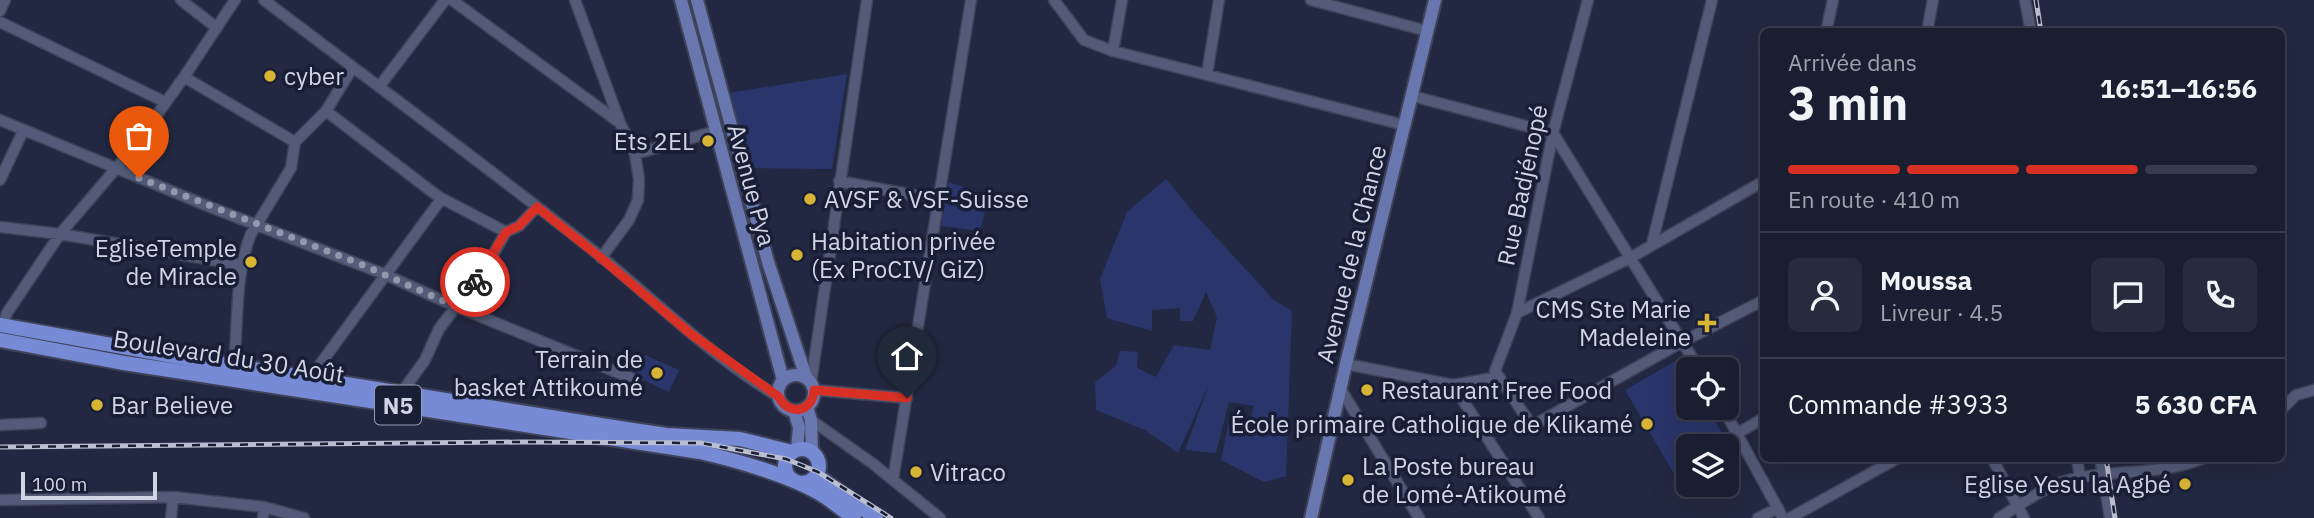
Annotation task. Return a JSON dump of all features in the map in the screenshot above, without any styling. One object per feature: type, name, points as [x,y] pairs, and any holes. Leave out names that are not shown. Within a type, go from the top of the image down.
[{"type":"highway","name":"Boulevard du 30 Août","points":[[1,330],[653,433],[740,439],[800,451]]},
{"type":"highway","name":"Boulevard du 30 Août","points":[[1,330],[124,363],[700,452],[733,460],[793,481],[818,492],[854,518]]},
{"type":"highway","points":[[800,451],[818,461],[816,475],[806,483],[793,481],[785,469],[786,459],[800,451]]},
{"type":"highway","points":[[816,475],[876,518]]},
{"type":"main road","name":"Avenue Pya","points":[[681,0],[780,387]]},
{"type":"main road","name":"Avenue Pya","points":[[697,0],[768,262],[810,383]]},
{"type":"main road","name":"Avenue de la Chance","points":[[1311,518],[1435,0]]},
{"type":"main road","points":[[800,451],[801,409],[812,400],[810,383],[795,375],[780,387],[782,404],[801,409],[811,420],[800,451]]},
{"type":"street","points":[[0,11],[5,0]]},
{"type":"street","points":[[181,0],[217,28]]},
{"type":"street","points":[[1,330],[7,313],[60,234],[116,169],[184,77],[235,0]]},
{"type":"street","points":[[264,0],[537,207],[691,334],[764,387],[780,387]]},
{"type":"street","points":[[379,87],[445,0]]},
{"type":"street","points":[[452,0],[620,123]]},
{"type":"street","points":[[575,0],[620,123],[635,154],[639,179],[638,200],[629,220],[601,258]]},
{"type":"street","points":[[867,0],[810,383],[907,398]]},
{"type":"street","points":[[893,480],[971,0]]},
{"type":"street","points":[[1054,0],[1084,40],[1113,51],[1404,125]]},
{"type":"street","points":[[1113,51],[1122,0]]},
{"type":"street","points":[[1208,74],[1219,0]]},
{"type":"street","points":[[1311,0],[1427,31]]},
{"type":"street","name":"Rue Badjénopé","points":[[1499,377],[1495,371],[1517,313],[1553,134],[1588,0]]},
{"type":"street","points":[[1652,244],[1712,0]]},
{"type":"street","points":[[1827,28],[1833,0]]},
{"type":"street","points":[[1928,28],[1933,0]]},
{"type":"street","points":[[2024,0],[2025,28]]},
{"type":"street","points":[[2024,0],[2030,28]]},
{"type":"street","points":[[0,22],[165,102]]},
{"type":"street","points":[[234,366],[246,245],[291,168],[295,142],[326,111],[353,67]]},
{"type":"street","points":[[184,77],[295,142]]},
{"type":"street","points":[[1412,96],[1553,134],[1691,357]]},
{"type":"street","points":[[326,111],[439,197],[506,232]]},
{"type":"street","points":[[0,120],[116,169],[384,274],[457,307],[636,380]]},
{"type":"street","points":[[0,180],[23,131]]},
{"type":"street","points":[[635,154],[716,131]]},
{"type":"street","points":[[839,181],[939,200]]},
{"type":"street","points":[[1517,313],[1630,258],[1760,183]]},
{"type":"street","points":[[310,378],[439,202],[439,197]]},
{"type":"street","points":[[402,392],[425,360],[439,329],[486,267],[506,232],[519,226],[537,207]]},
{"type":"street","points":[[0,227],[60,234],[242,265]]},
{"type":"street","points":[[1346,364],[1452,385],[1499,377],[1532,426],[1682,342],[1760,302]]},
{"type":"street","points":[[1452,385],[1539,518]]},
{"type":"street","points":[[1340,388],[1419,518]]},
{"type":"street","points":[[2285,406],[2296,395],[2314,390]]},
{"type":"street","points":[[811,420],[940,518]]},
{"type":"street","points":[[1730,420],[1780,513],[1758,518]]},
{"type":"street","points":[[1738,433],[1760,420]]},
{"type":"street","points":[[0,425],[41,423]]},
{"type":"street","points":[[1790,518],[1891,462]]},
{"type":"street","points":[[1994,462],[2024,518]]},
{"type":"street","points":[[2078,462],[2080,478]]},
{"type":"street","points":[[2101,462],[2110,518]]},
{"type":"street","points":[[2144,462],[2145,471]]},
{"type":"street","points":[[1999,518],[2048,488],[2080,478],[2172,468],[2191,462]]},
{"type":"street","points":[[0,500],[173,497],[304,518]]},
{"type":"street","points":[[171,518],[173,497]]},
{"type":"shaded area","points":[[847,74],[832,169],[747,168],[729,93]]},
{"type":"shaded area","points":[[1166,179],[1274,300],[1292,311],[1286,476],[1264,482],[1221,460],[1228,425],[1248,427],[1254,406],[1229,402],[1216,453],[1185,450],[1209,384],[1178,453],[1145,430],[1096,410],[1095,382],[1116,366],[1120,351],[1138,352],[1137,368],[1156,377],[1174,345],[1210,350],[1217,317],[1206,292],[1193,321],[1180,321],[1180,308],[1152,310],[1152,331],[1107,318],[1100,279],[1127,212]]},
{"type":"shaded area","points":[[949,182],[989,196],[980,231],[941,226]]},
{"type":"shaded area","name":"Terrain de basket Attikoumé","points":[[645,355],[679,370],[669,392],[635,376]]},
{"type":"shaded area","points":[[1676,361],[1676,420],[1714,420],[1722,434],[1676,434],[1676,477],[1625,390]]},
{"type":"railway","points":[[2036,0],[2040,28]]},
{"type":"railway","points":[[0,447],[701,443],[786,459],[818,472],[891,518]]},
{"type":"railway","points":[[2107,462],[2115,518]]},
{"type":"way so far","points":[[139,178],[363,265],[457,307],[475,282]]},
{"type":"place","name":"cyber","points":[[270,76]]},
{"type":"place","name":"Ets 2EL","points":[[708,141]]},
{"type":"place","name":"AVSF & VSF-Suisse","points":[[810,199]]},
{"type":"place","name":"Habitation privée (Ex ProCIV/ GiZ)","points":[[797,255]]},
{"type":"place","name":"EgliseTemple de Miracle","points":[[251,262]]},
{"type":"place","name":"CMS Ste Marie Madeleine","points":[[1707,323]]},
{"type":"place","name":"Terrain de basket Attikoumé","points":[[657,373]]},
{"type":"place","name":"Restaurant Free Food","points":[[1367,390]]},
{"type":"place","name":"Bar Believe","points":[[97,405]]},
{"type":"place","name":"École primaire Catholique de Klikamé","points":[[1647,424]]},
{"type":"place","name":"Vitraco","points":[[916,472]]},
{"type":"place","name":"La Poste bureau de Lomé-Atikoumé","points":[[1348,480]]},
{"type":"place","name":"Eglise Yesu la Agbé","points":[[2185,484]]},
{"type":"route","points":[[475,282],[506,232],[519,226],[537,207],[691,334],[779,397],[782,404],[789,409],[794,411],[807,407],[814,390],[907,398]]}]
